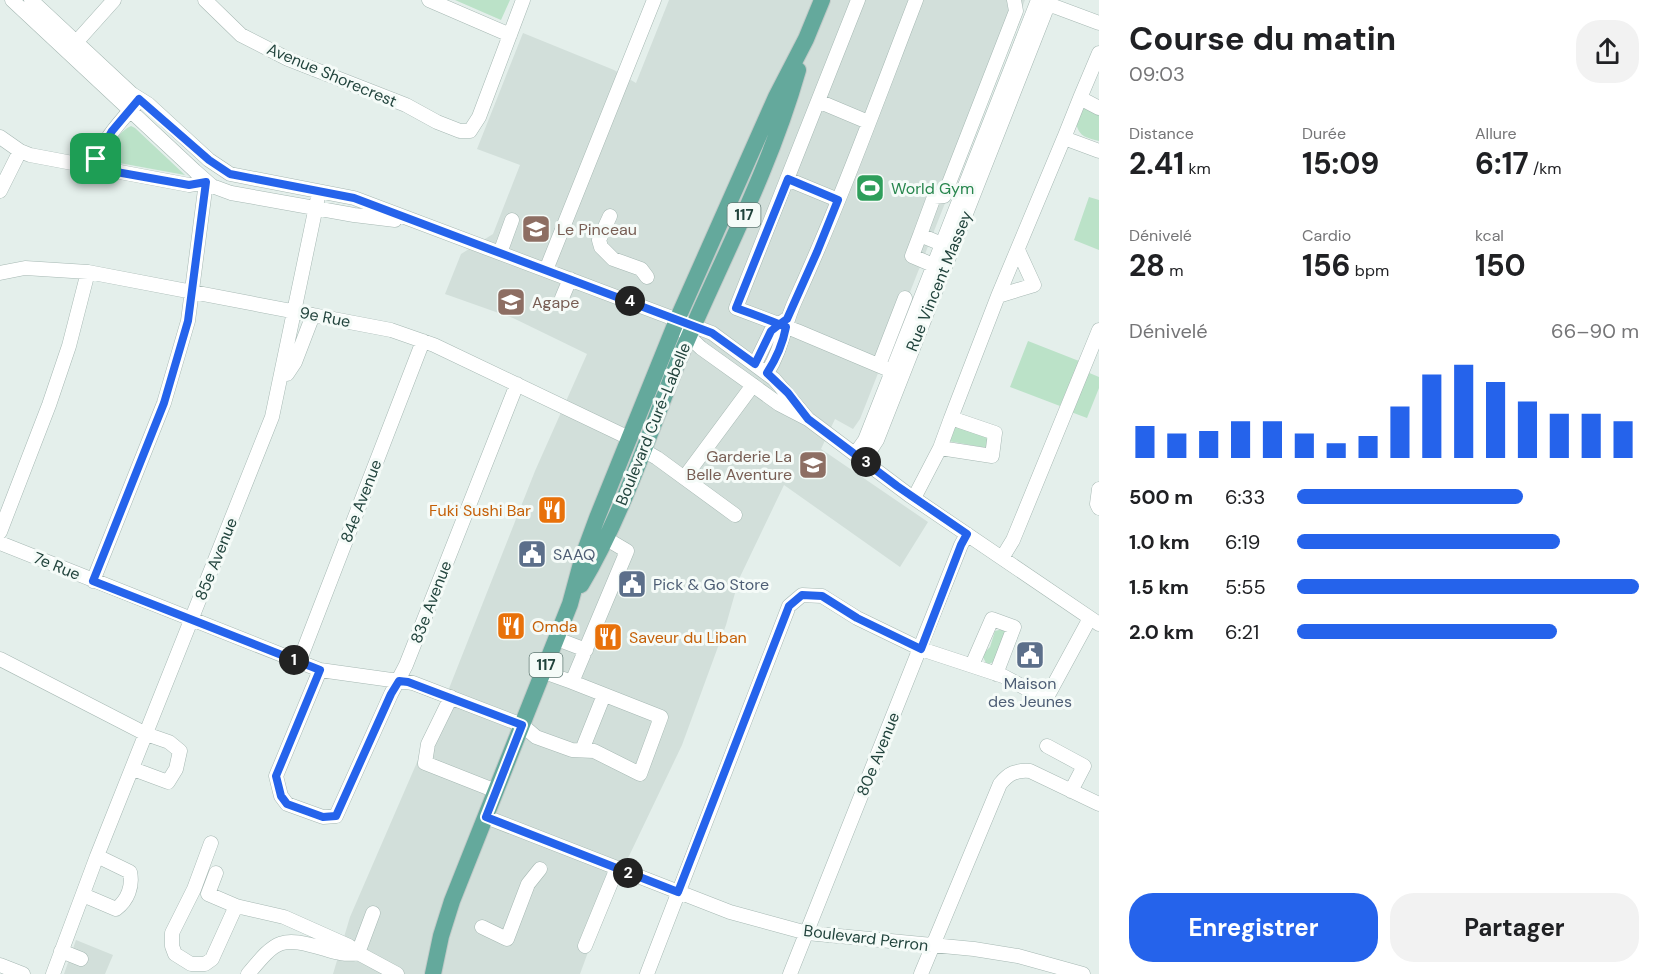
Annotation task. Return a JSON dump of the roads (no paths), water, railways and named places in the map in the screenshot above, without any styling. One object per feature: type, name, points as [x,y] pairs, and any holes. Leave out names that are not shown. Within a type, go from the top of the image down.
[{"type":"main road","name":"Boulevard Curé-Labelle","points":[[433,974],[446,919],[557,639],[570,604],[583,556],[673,320],[776,97],[806,39],[822,0]]},
{"type":"main road","name":"Boulevard Curé-Labelle","points":[[570,604],[595,561],[737,231],[789,102],[806,39]]},
{"type":"street","points":[[12,0],[139,99],[224,171],[248,178],[354,198],[673,320],[692,332],[701,348],[779,404],[808,419],[914,498],[1095,621],[1046,699],[996,674],[921,649],[857,618],[822,596],[802,595],[789,606],[647,974]]},
{"type":"street","points":[[31,0],[130,110],[206,182],[231,193],[316,209],[415,223]]},
{"type":"street","points":[[72,47],[114,0]]},
{"type":"street","name":"Avenue Shorecrest","points":[[205,0],[242,35],[288,59],[406,105],[437,123],[460,131],[470,131],[478,117],[510,35]]},
{"type":"street","points":[[429,0],[510,35],[523,0]]},
{"type":"street","points":[[546,270],[654,0]]},
{"type":"street","points":[[858,0],[736,308],[784,323],[885,368],[900,297],[923,306]]},
{"type":"street","points":[[767,373],[776,358],[784,336],[784,323],[817,252],[916,0]]},
{"type":"street","points":[[1043,1],[1099,23]]},
{"type":"street","name":"Rue Vincent Massey","points":[[860,457],[885,368],[923,306],[933,265],[947,246],[958,202],[1031,17],[1043,1]]},
{"type":"street","name":"Rue Vincent Massey","points":[[860,457],[877,440],[923,306],[1043,1]]},
{"type":"street","points":[[944,196],[1015,5],[1031,17]]},
{"type":"street","points":[[914,498],[940,448],[998,296],[1099,53]]},
{"type":"street","points":[[1080,98],[1099,108]]},
{"type":"street","points":[[94,168],[101,147],[139,99]]},
{"type":"street","points":[[819,101],[868,122]]},
{"type":"street","points":[[0,137],[20,151],[94,168],[189,185],[206,182]]},
{"type":"street","points":[[1064,138],[1099,151]]},
{"type":"street","points":[[0,191],[20,151]]},
{"type":"street","points":[[788,179],[838,200]]},
{"type":"street","points":[[93,581],[164,403],[188,321],[206,182]]},
{"type":"street","name":"85e Avenue","points":[[53,974],[97,856],[269,426],[281,384],[320,192]]},
{"type":"street","points":[[933,265],[912,256],[934,197],[944,196],[958,202]]},
{"type":"street","points":[[613,218],[599,240],[602,248],[608,256],[641,269],[647,277]]},
{"type":"street","points":[[500,252],[512,219]]},
{"type":"street","points":[[920,235],[947,246]]},
{"type":"street","points":[[998,296],[1034,285],[1018,250]]},
{"type":"street","name":"9e Rue","points":[[0,273],[25,268],[88,272],[376,327],[423,341],[629,438]]},
{"type":"street","points":[[0,532],[62,366],[88,272]]},
{"type":"street","points":[[562,298],[570,279]]},
{"type":"street","name":"85e Avenue","points":[[281,384],[295,362],[313,315]]},
{"type":"street","points":[[755,364],[771,331],[784,323]]},
{"type":"street","points":[[1002,558],[1013,540],[1099,330]]},
{"type":"street","points":[[692,332],[712,333],[755,364],[788,393],[808,419]]},
{"type":"street","name":"84e Avenue","points":[[299,662],[423,341]]},
{"type":"street","name":"83e Avenue","points":[[320,670],[276,776],[281,796],[287,804],[323,817],[336,816],[399,681],[517,384]]},
{"type":"street","points":[[684,478],[753,385]]},
{"type":"street","points":[[940,448],[992,456],[995,433],[951,418]]},
{"type":"street","points":[[643,450],[735,515]]},
{"type":"street","points":[[1099,489],[1097,504],[1099,508]]},
{"type":"street","name":"80e Avenue","points":[[790,974],[967,534]]},
{"type":"street","points":[[572,682],[627,551],[605,538]]},
{"type":"street","name":"7e Rue","points":[[0,543],[320,670],[417,684],[522,725],[536,737],[572,750],[594,751],[640,774],[662,717],[604,695]]},
{"type":"street","points":[[972,665],[992,619],[1014,627],[1006,653],[996,674]]},
{"type":"street","points":[[557,639],[586,650]]},
{"type":"street","points":[[0,659],[146,734],[170,742],[180,752],[176,769],[168,782],[133,769]]},
{"type":"street","points":[[544,672],[604,695],[582,750]]},
{"type":"street","points":[[451,697],[428,744],[425,762],[496,791]]},
{"type":"street","points":[[1047,746],[1084,766],[1071,791]]},
{"type":"street","points":[[921,974],[1000,784],[1008,774],[1030,771],[1099,804]]},
{"type":"street","name":"Boulevard Perron","points":[[486,817],[730,912],[807,933],[974,948],[1018,956],[1052,970],[1083,974]]},
{"type":"street","points":[[211,843],[194,889],[176,922],[171,938],[175,954],[191,964],[205,964],[212,959],[236,906]]},
{"type":"street","points":[[83,895],[116,909],[124,903],[132,882],[130,872],[97,856]]},
{"type":"street","points":[[585,946],[617,868]]},
{"type":"street","points":[[482,927],[507,939],[528,884],[540,869]]},
{"type":"street","points":[[208,894],[216,873]]},
{"type":"street","points":[[194,889],[236,906],[284,917],[349,946],[397,974]]},
{"type":"street","points":[[358,953],[373,913]]},
{"type":"street","points":[[248,974],[270,950],[284,942],[299,942],[345,955],[358,953]]},
{"type":"street","points":[[61,951],[81,958]]},
{"type":"street","points":[[0,965],[23,974]]},
{"type":"place","name":"World Gym","points":[[870,188]]},
{"type":"place","name":"Le Pinceau","points":[[536,229]]},
{"type":"place","name":"Agape","points":[[511,302]]},
{"type":"place","name":"Garderie La Belle Aventure","points":[[813,465]]},
{"type":"place","name":"Fuki Sushi Bar","points":[[552,510]]},
{"type":"place","name":"SAAQ","points":[[532,554]]},
{"type":"place","name":"Pick & Go Store","points":[[632,584]]},
{"type":"place","name":"Omda","points":[[511,626]]},
{"type":"place","name":"Saveur du Liban","points":[[608,637]]},
{"type":"place","name":"Maison des Jeunes","points":[[1030,655]]}]
